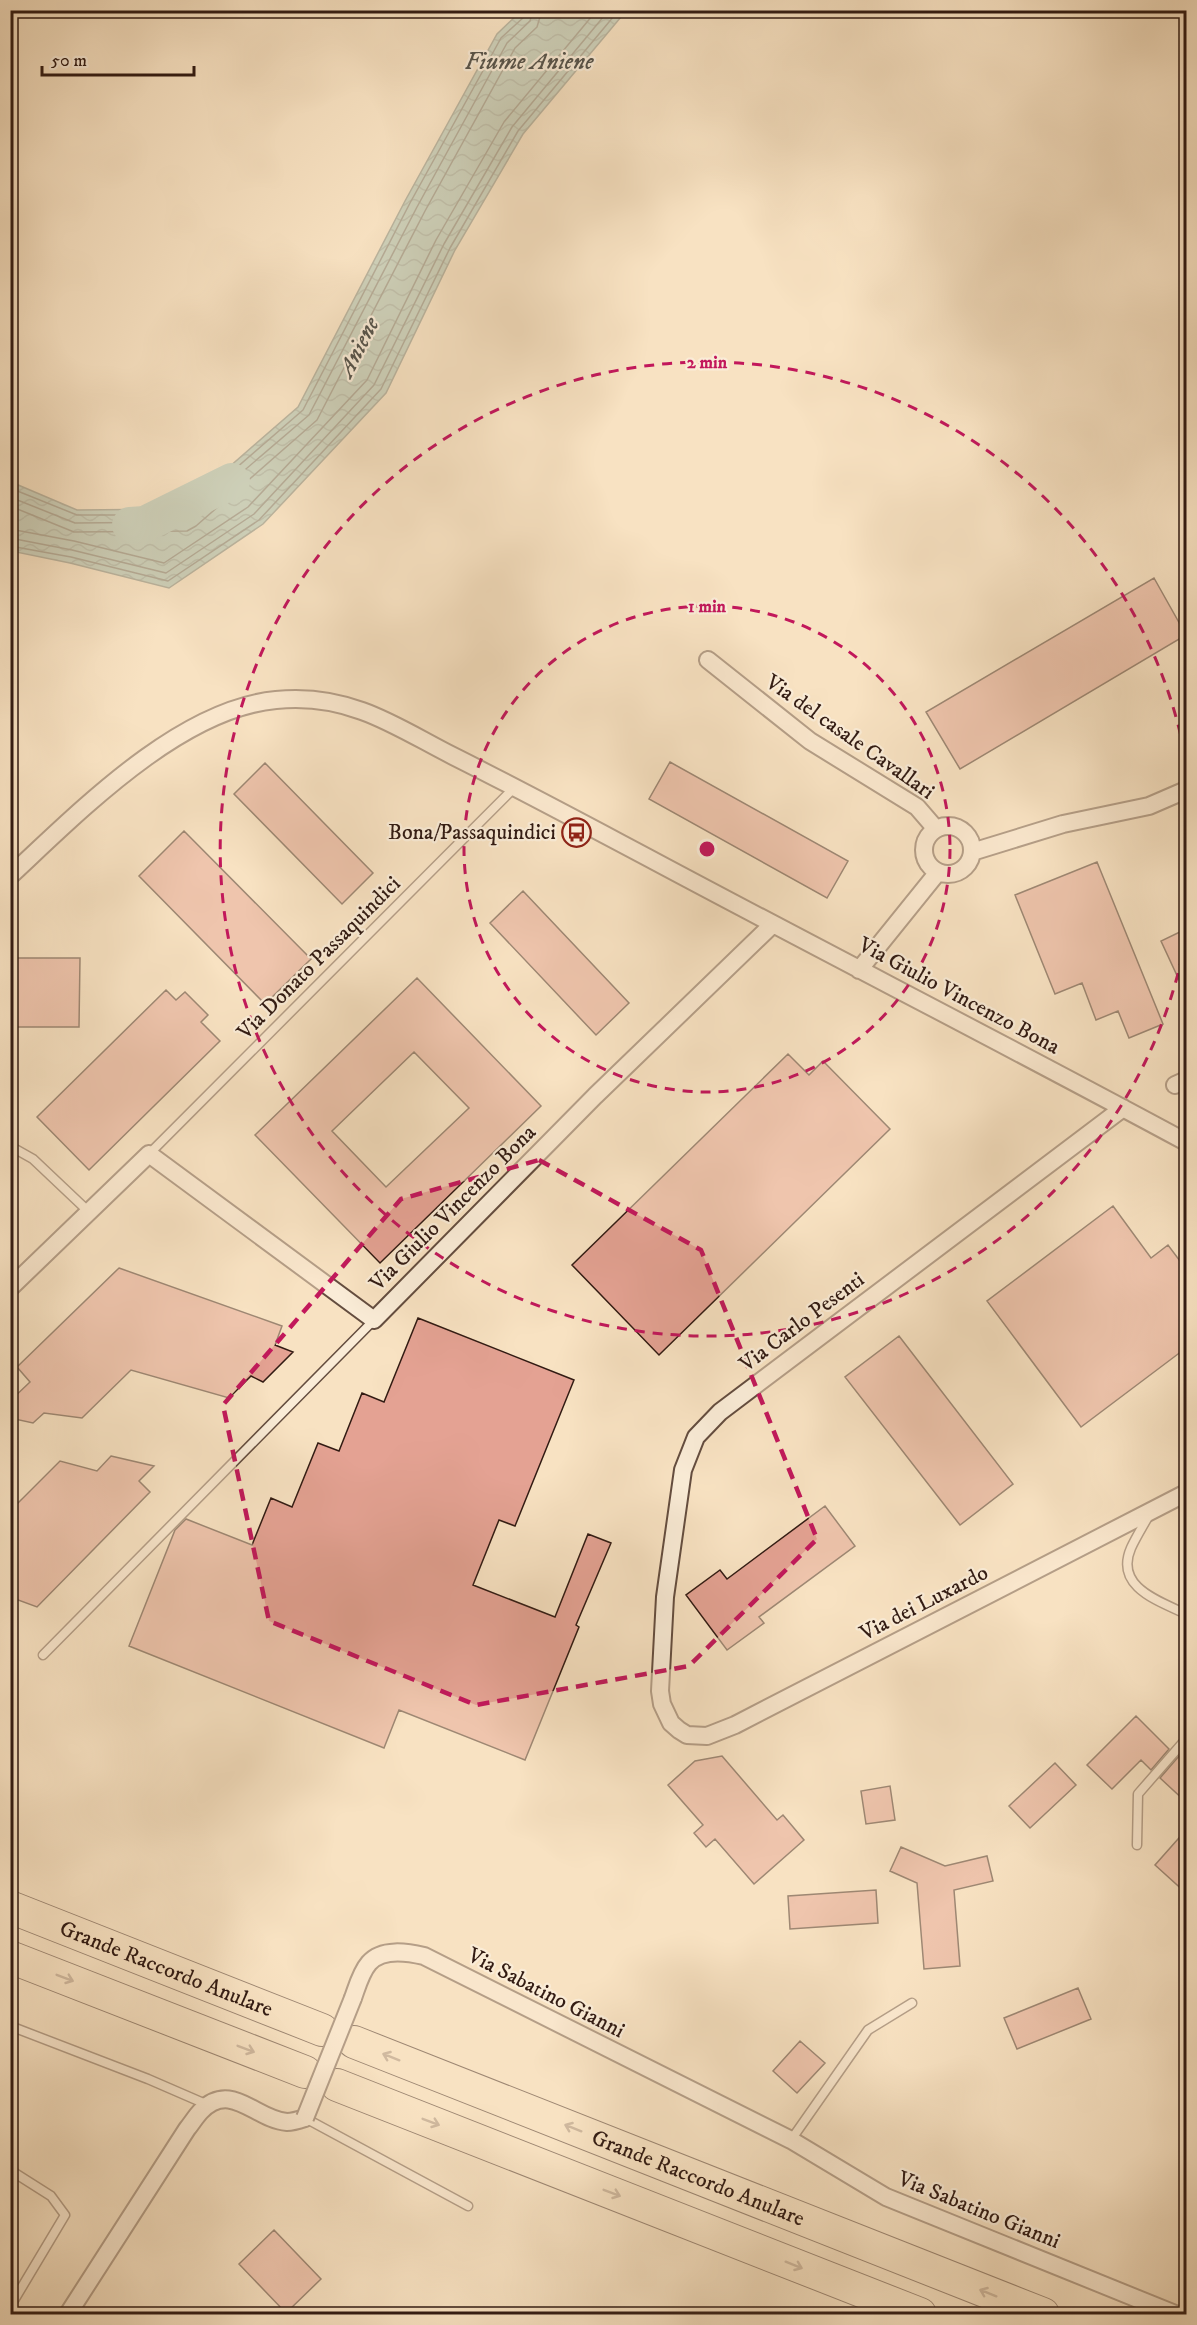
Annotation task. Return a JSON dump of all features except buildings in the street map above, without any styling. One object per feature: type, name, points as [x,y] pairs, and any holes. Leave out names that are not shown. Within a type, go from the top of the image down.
[{"type":"highway","name":"Grande Raccordo Anulare","points":[[10,1907],[322,2030]]},
{"type":"highway","name":"Grande Raccordo Anulare","points":[[10,1957],[305,2072]]},
{"type":"highway","name":"Grande Raccordo Anulare","points":[[354,2042],[1043,2314]]},
{"type":"highway","name":"Grande Raccordo Anulare","points":[[338,2085],[920,2314]]},
{"type":"street","name":"Via del casale Cavallari","points":[[708,660],[810,741],[917,807],[936,829]]},
{"type":"street","name":"Via Giulio Vincenzo Bona","points":[[10,876],[86,806],[153,753],[200,723],[246,705],[276,700],[308,700],[339,704],[366,712],[515,788],[1123,1108]]},
{"type":"street","points":[[860,969],[938,872],[945,874],[960,871],[966,866],[972,852],[1063,824],[1149,806],[1186,790]]},
{"type":"street","name":"Via del casale Cavallari","points":[[938,872],[927,862],[924,855],[926,840],[936,829],[950,826],[964,832],[972,852]]},
{"type":"street","name":"Via Giulio Vincenzo Bona","points":[[149,1154],[374,1320],[595,1096],[773,924]]},
{"type":"street","points":[[1123,1108],[1186,1142]]},
{"type":"street","name":"Via Carlo Pesenti","points":[[679,1730],[666,1713],[660,1697],[662,1639],[665,1597],[683,1470],[696,1437],[720,1412],[1123,1108]]},
{"type":"street","points":[[10,1288],[149,1154]]},
{"type":"street","name":"Via dei Luxardo","points":[[679,1730],[700,1737],[735,1725],[1186,1493]]},
{"type":"street","name":"Via Sabatino Gianni","points":[[305,2118],[369,1962],[394,1952],[409,1952],[424,1956],[791,2140],[886,2197],[1175,2314]]},
{"type":"street","points":[[68,2314],[187,2129],[202,2110],[226,2099],[235,2100],[279,2120],[292,2122],[305,2118]]},
{"type":"lane","name":"Via Donato Passaquindici","points":[[149,1154],[515,788]]},
{"type":"lane","points":[[10,1146],[33,1159],[89,1212]]},
{"type":"lane","points":[[43,1655],[374,1320]]},
{"type":"lane","points":[[1150,1512],[1130,1549],[1126,1565],[1129,1579],[1146,1595],[1186,1614]]},
{"type":"lane","points":[[1137,1845],[1138,1794],[1186,1739]]},
{"type":"lane","points":[[791,2140],[868,2030],[912,2003]]},
{"type":"lane","points":[[10,2026],[209,2105]]},
{"type":"lane","points":[[305,2118],[468,2206]]},
{"type":"lane","points":[[10,2170],[51,2196],[65,2215],[10,2307]]},
{"type":"highlighted area","points":[[539,1160],[701,1250],[817,1539],[689,1666],[476,1705],[269,1621],[223,1405],[401,1199]]},
{"type":"water","name":"Fiume Aniene","points":[[521,11],[626,11],[523,134],[455,250],[386,393],[263,524],[169,588],[11,551],[11,482],[77,510],[181,509],[298,407],[405,201],[497,34]]},
{"type":"waterway","name":"Aniene","points":[[130,525],[145,524],[232,481]]},
{"type":"place","name":"Bona/Passaquindici","points":[[577,832]]}]
